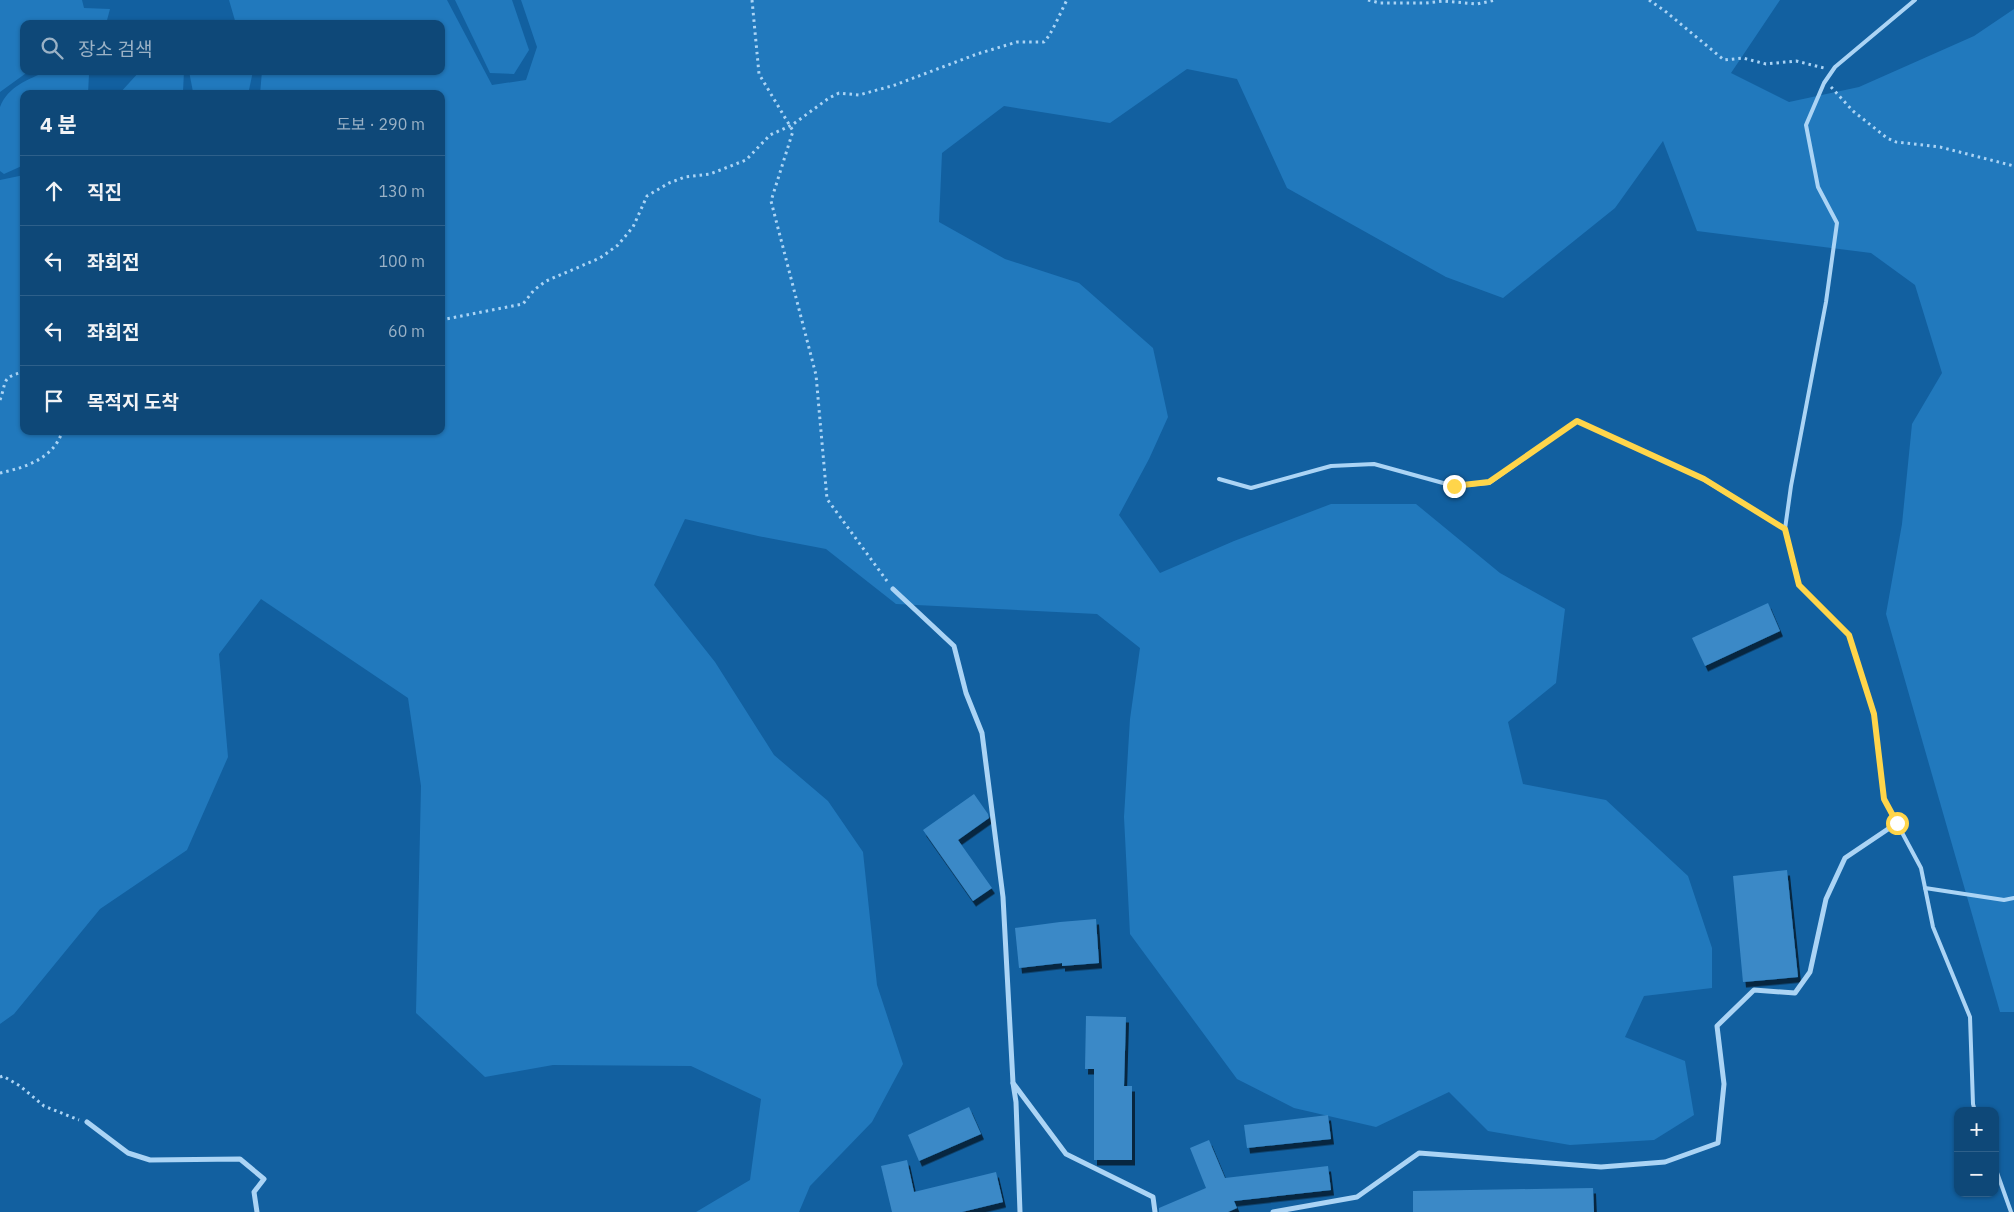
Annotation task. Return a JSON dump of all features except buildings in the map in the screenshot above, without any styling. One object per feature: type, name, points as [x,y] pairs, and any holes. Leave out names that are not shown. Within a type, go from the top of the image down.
[{"type":"street","points":[[893,590],[954,646],[966,693],[982,733],[1003,898],[1013,1083],[1016,1102],[1020,1212]]},
{"type":"street","points":[[1273,1212],[1358,1197],[1419,1153],[1601,1167],[1665,1162],[1718,1143],[1724,1084],[1717,1026],[1754,990],[1795,993],[1810,972],[1826,899],[1845,858],[1897,823]]},
{"type":"street","points":[[1013,1083],[1066,1154],[1153,1197],[1155,1212]]},
{"type":"street","points":[[86,1122],[128,1154],[150,1160],[240,1159],[264,1179],[254,1192],[257,1212]]},
{"type":"lane","points":[[1916,0],[1835,67],[1806,125],[1818,187],[1837,223],[1826,302],[1791,486],[1785,529],[1799,585],[1849,635],[1874,714],[1884,799],[1920,868],[1933,926],[1970,1017],[1974,1107]]},
{"type":"lane","points":[[1219,479],[1251,488],[1332,466],[1374,464],[1454,486],[1489,482],[1577,421],[1704,479],[1785,529]]},
{"type":"lane","points":[[1925,888],[2004,900],[2014,898]]},
{"type":"lane","points":[[1999,1179],[2011,1212]]},
{"type":"path","points":[[752,0],[759,74],[793,131],[771,201],[816,375],[827,500],[893,590]]},
{"type":"path","points":[[445,319],[523,304],[534,290],[546,281],[600,258],[618,245],[633,226],[647,196],[685,177],[710,174],[730,168],[746,160],[770,135],[790,126],[817,106],[839,93],[859,95],[895,85],[977,54],[1017,42],[1044,42],[1049,37],[1051,29],[1068,0]]},
{"type":"path","points":[[1368,0],[1380,3],[1443,1],[1477,4],[1496,0]]},
{"type":"path","points":[[1648,0],[1666,11],[1724,60],[1743,58],[1766,64],[1796,61],[1828,70],[1826,82],[1853,112],[1887,138],[1896,142],[1940,147],[2014,166]]},
{"type":"path","points":[[0,399],[4,380],[9,375],[20,373]]},
{"type":"path","points":[[0,473],[23,468],[38,459],[53,449],[61,435]]},
{"type":"path","points":[[0,1077],[3,1076],[20,1086],[44,1106],[86,1122]]},
{"type":"shaded area","points":[[0,0],[82,0],[84,8],[110,9],[107,20],[20,20],[20,75],[23,75],[0,92]]},
{"type":"shaded area","points":[[229,0],[447,0],[492,85],[526,80],[537,47],[521,0],[1780,0],[1731,73],[1789,102],[1859,87],[1974,36],[2014,9],[2014,1012],[2000,1012],[1886,614],[1902,524],[1912,424],[1942,373],[1915,285],[1871,253],[1697,231],[1663,141],[1615,208],[1503,298],[1446,277],[1287,188],[1237,79],[1187,69],[1110,123],[1004,106],[942,153],[939,222],[1005,259],[1079,283],[1153,348],[1168,417],[1149,459],[1119,515],[1160,573],[1234,541],[1331,504],[1416,504],[1500,573],[1565,609],[1556,683],[1508,722],[1523,784],[1606,800],[1688,876],[1712,948],[1712,988],[1644,996],[1625,1037],[1685,1061],[1694,1115],[1654,1140],[1570,1145],[1488,1131],[1449,1092],[1376,1127],[1294,1108],[1237,1079],[1130,934],[1124,817],[1130,719],[1140,648],[1097,614],[896,604],[826,549],[685,519],[654,585],[715,662],[774,755],[828,801],[863,852],[877,985],[903,1064],[872,1122],[810,1186],[799,1212],[696,1212],[750,1180],[761,1099],[691,1066],[553,1065],[485,1077],[416,1013],[421,786],[408,698],[261,599],[219,654],[228,757],[187,850],[100,909],[14,1014],[0,1024],[0,180],[20,176],[20,435],[445,435],[445,90],[260,90],[262,75],[445,75],[445,20],[235,20]]},
{"type":"shaded area","points":[[455,0],[512,0],[529,50],[514,74],[490,73]]},
{"type":"shaded area","points":[[39,75],[89,75],[88,90],[20,90],[20,167],[4,174],[0,171],[0,107],[13,89]]},
{"type":"shaded area","points":[[136,75],[184,75],[183,90],[123,90]]},
{"type":"shaded area","points":[[190,75],[252,75],[249,90],[193,90]]},
{"type":"route","points":[[1454,486],[1489,482],[1577,421],[1704,479],[1785,529],[1799,585],[1849,635],[1874,714],[1884,799],[1897,823]]}]
